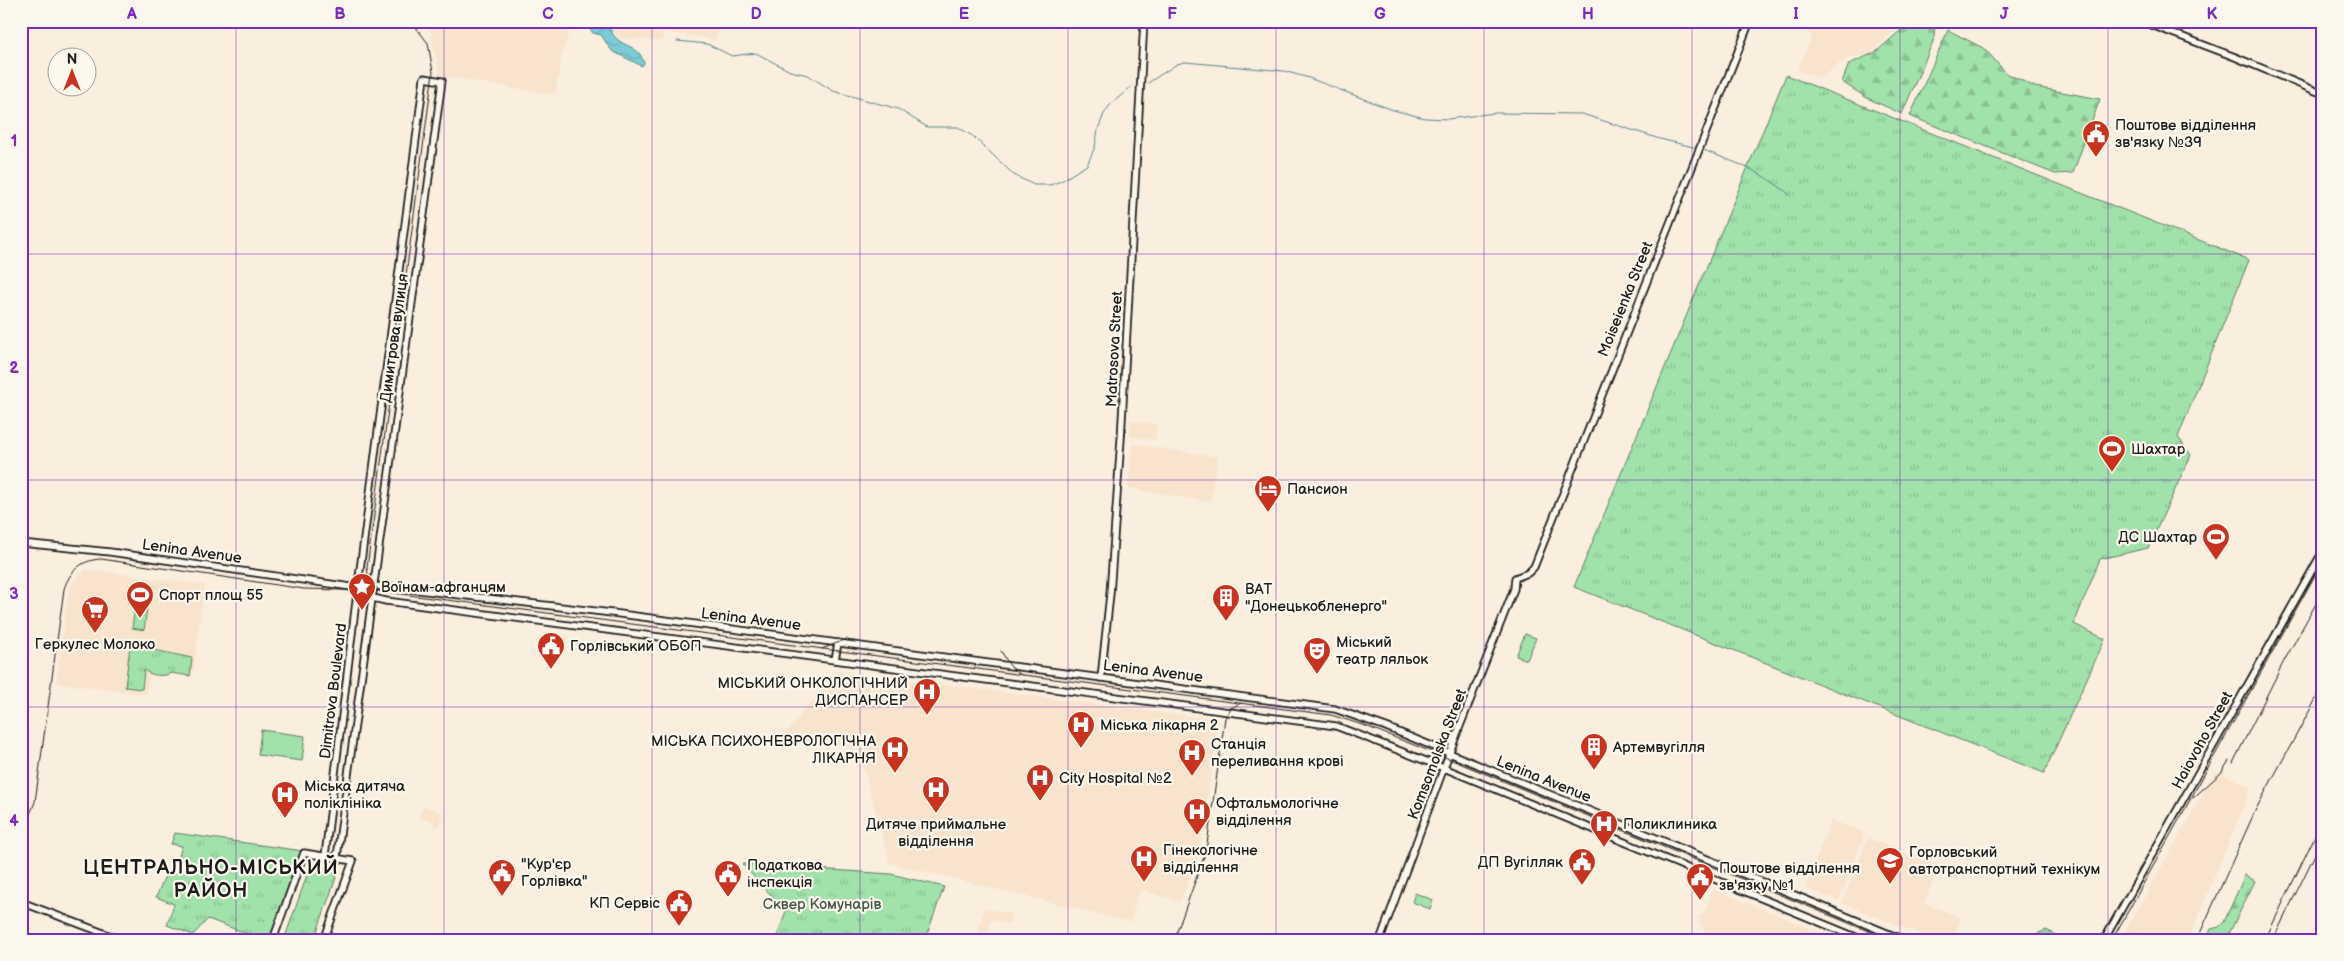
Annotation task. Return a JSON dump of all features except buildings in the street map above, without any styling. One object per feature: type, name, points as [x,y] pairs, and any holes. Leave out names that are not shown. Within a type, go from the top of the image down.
[{"type":"street","name":"Matrosova Street","points":[[1101,678],[1110,594],[1120,458],[1144,21]]},
{"type":"street","name":"Komsomolska Street","points":[[1380,940],[1449,754],[1500,626],[1515,585],[1515,578],[1528,573],[1534,567],[1750,21]]},
{"type":"street","points":[[2141,21],[2236,57],[2323,94]]},
{"type":"street","name":"Димитрова вулиця","points":[[358,588],[424,78],[442,81],[372,598]]},
{"type":"street","name":"Lenina Avenue","points":[[21,543],[110,552],[358,588],[374,585],[838,643],[1335,709],[1900,939]]},
{"type":"street","name":"Haiovoho Street","points":[[2104,940],[2323,551]]},
{"type":"street","name":"Lenina Avenue","points":[[358,588],[372,598],[1324,724],[1347,729],[1863,940]]},
{"type":"street","name":"Dimitrova Boulevard","points":[[326,856],[358,588]]},
{"type":"street","name":"Dimitrova Boulevard","points":[[337,857],[372,598]]},
{"type":"street","points":[[835,660],[838,643]]},
{"type":"street","points":[[273,940],[304,853],[353,861],[324,940]]},
{"type":"street","points":[[21,902],[122,940]]},
{"type":"shaded area","points":[[422,21],[564,21],[570,30],[562,55],[555,95],[440,76],[430,31]]},
{"type":"shaded area","points":[[604,21],[721,21],[716,40],[665,32],[662,41],[618,38]]},
{"type":"shaded area","points":[[1799,21],[1904,21],[1870,54],[1846,59],[1821,78],[1797,71],[1812,37]]},
{"type":"shaded area","points":[[1131,421],[1157,424],[1155,440],[1130,436]]},
{"type":"shaded area","points":[[1132,444],[1218,457],[1210,502],[1128,488]]},
{"type":"shaded area","points":[[86,569],[205,585],[193,676],[171,673],[166,676],[149,674],[146,694],[56,683],[69,589],[76,578]]},
{"type":"shaded area","name":"City Hospital №2","points":[[836,671],[1219,720],[1199,856],[1180,902],[1140,889],[1130,922],[890,863],[858,749],[783,738]]},
{"type":"shaded area","points":[[2216,771],[2252,787],[2188,940],[2120,940]]},
{"type":"shaded area","points":[[423,806],[443,813],[438,827],[433,825],[434,821],[418,819]]},
{"type":"shaded area","points":[[1831,820],[1865,833],[1839,901],[1805,888]]},
{"type":"shaded area","name":"Горловський автотранспортний технікум","points":[[1868,838],[1939,867],[1924,903],[1961,918],[1953,940],[1934,940],[1842,903]]},
{"type":"shaded area","points":[[1713,889],[1838,940],[1709,940],[1697,917],[1703,915]]},
{"type":"shaded area","points":[[984,908],[1012,914],[1010,924],[991,919],[986,940],[977,940]]},
{"type":"green space","points":[[1911,21],[1935,21],[1934,39],[1902,114],[1867,98],[1842,82],[1849,64],[1876,52]]},
{"type":"green space","points":[[1948,30],[1985,49],[2006,73],[2035,87],[2100,99],[2073,173],[2055,174],[1910,116]]},
{"type":"green space","points":[[1786,75],[2249,260],[2178,437],[2191,455],[2148,548],[2100,559],[2074,624],[2105,639],[2044,773],[1574,587]]},
{"type":"green space","name":"Спорт площ 55","points":[[135,607],[147,609],[144,630],[132,628]]},
{"type":"green space","points":[[1525,634],[1536,638],[1527,660],[1516,656]]},
{"type":"green space","points":[[130,645],[192,658],[190,676],[171,673],[165,675],[150,674],[144,670],[142,689],[125,687]]},
{"type":"green space","points":[[261,730],[305,736],[302,761],[258,755]]},
{"type":"green space","points":[[175,833],[303,851],[270,940],[264,940],[208,919],[193,935],[167,925],[174,904],[156,897],[167,871],[174,873],[182,846],[171,844]]},
{"type":"green space","points":[[311,864],[338,872],[314,940],[284,940]]},
{"type":"green space","name":"Сквер Комунарів","points":[[742,864],[891,874],[944,887],[925,940],[776,940],[786,911]]},
{"type":"green space","points":[[2245,875],[2255,881],[2226,940],[2206,940],[2211,929],[2219,927],[2224,922]]},
{"type":"green space","points":[[1415,893],[1433,900],[1430,909],[1412,902]]},
{"type":"green space","points":[[2046,930],[2068,940],[2024,940]]},
{"type":"water","points":[[584,21],[606,21],[615,37],[639,53],[644,63],[642,66],[612,51],[601,35],[593,33]]},
{"type":"waterway","points":[[677,41],[707,44],[732,56],[756,53],[790,71],[808,75],[833,91],[898,109],[927,127],[958,127],[974,137],[1014,175],[1034,185],[1050,185],[1061,181],[1087,165],[1095,147],[1098,129],[1104,114],[1110,105],[1132,86]]},
{"type":"waterway","points":[[1148,83],[1177,64],[1185,62],[1284,71],[1309,78],[1393,110],[1425,118],[1448,119],[1495,113],[1582,114],[1660,139],[1697,148]]},
{"type":"waterway","points":[[1701,149],[1758,173],[1790,195]]},
{"type":"tram line","points":[[381,592],[369,581],[367,568],[433,72],[428,43],[411,21]]},
{"type":"tram line","points":[[21,818],[30,814],[35,802],[64,589],[77,568],[82,564],[101,559],[304,589],[378,591],[1331,715],[1363,725],[1447,758],[1890,940]]},
{"type":"tram line","points":[[2112,940],[2323,561]]},
{"type":"tram line","points":[[822,649],[847,639]]},
{"type":"tram line","points":[[1001,651],[1010,666],[1021,675]]},
{"type":"tram line","points":[[1174,940],[1206,851],[1225,718],[1231,708],[1241,703]]},
{"type":"tram line","points":[[2193,798],[2221,773],[2229,761]]},
{"type":"railway","points":[[2233,763],[2283,663],[2323,591]]},
{"type":"railway","points":[[2197,940],[2256,809],[2323,686]]},
{"type":"railway","points":[[2265,940],[2323,819]]},
{"type":"railway","points":[[2273,940],[2323,838]]},
{"type":"place","name":"Поштове відділення зв'язку №39","points":[[2096,158]]},
{"type":"place","name":"Шахтар","points":[[2112,473]]},
{"type":"place","name":"Пансион","points":[[1268,513]]},
{"type":"place","name":"ДС Шахтар","points":[[2216,561]]},
{"type":"place","name":"Воїнам-афганцям","points":[[362,611]]},
{"type":"place","name":"Спорт площ 55","points":[[140,619]]},
{"type":"place","name":"ВАТ \"Донецькобленерго\"","points":[[1226,622]]},
{"type":"place","name":"Геркулес Молоко","points":[[95,634]]},
{"type":"place","name":"Горлівський ОБОП","points":[[551,670]]},
{"type":"place","name":"Міський театр ляльок","points":[[1317,675]]},
{"type":"place","name":"МІСЬКИЙ ОНКОЛОГІЧНИЙ ДИСПАНСЕР","points":[[927,716]]},
{"type":"place","name":"Міська лікарня 2","points":[[1081,749]]},
{"type":"place","name":"Артемвугілля","points":[[1594,771]]},
{"type":"place","name":"МІСЬКА ПСИХОНЕВРОЛОГІЧНА ЛІКАРНЯ","points":[[895,774]]},
{"type":"place","name":"Станція переливання крові","points":[[1192,777]]},
{"type":"place","name":"City Hospital №2","points":[[1040,802]]},
{"type":"place","name":"Дитяче приймальне відділення","points":[[936,814]]},
{"type":"place","name":"Міська дитяча поліклініка","points":[[285,819]]},
{"type":"place","name":"Офтальмологічне відділення","points":[[1197,836]]},
{"type":"place","name":"Поликлиника","points":[[1604,848]]},
{"type":"place","name":"Гінекологічне відділення","points":[[1144,883]]},
{"type":"place","name":"Горловський автотранспортний технікум","points":[[1890,885]]},
{"type":"place","name":"ДП Вугілляк","points":[[1582,886]]},
{"type":"place","name":"\"Кур'єр Горлівка\"","points":[[502,897]]},
{"type":"place","name":"Податкова інспекція","points":[[728,898]]},
{"type":"place","name":"Поштове відділення зв'язку №1","points":[[1700,901]]},
{"type":"place","name":"КП Сервіс","points":[[679,927]]},
{"type":"district","name":"ЦЕНТРАЛЬНО-МІСЬКИЙ РАЙОН","points":[[211,878]]}]
